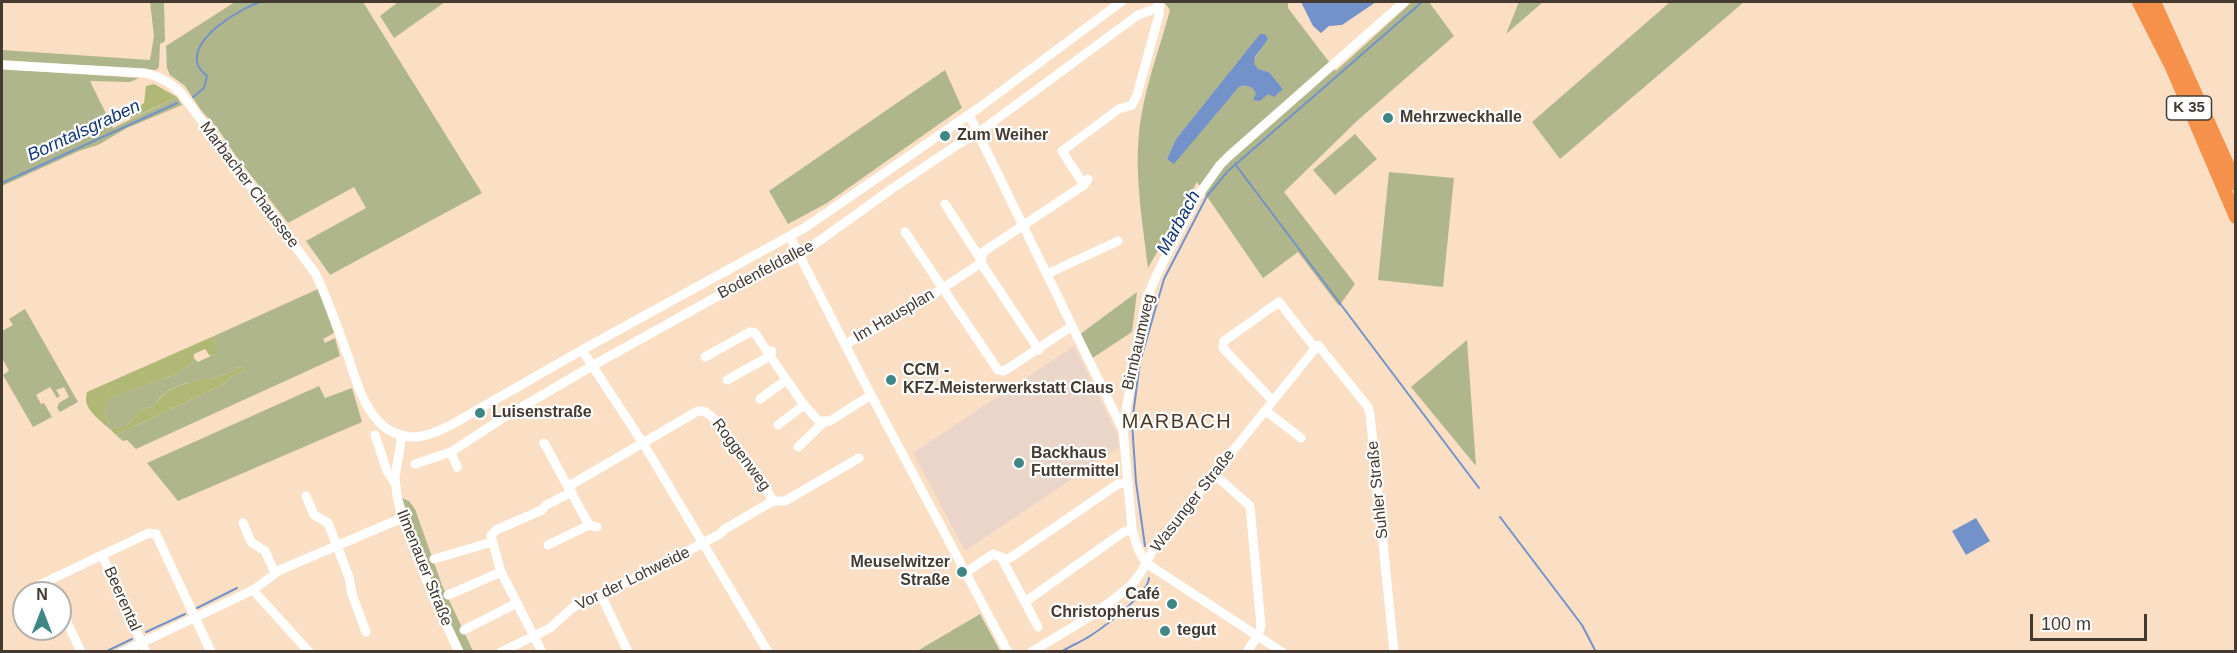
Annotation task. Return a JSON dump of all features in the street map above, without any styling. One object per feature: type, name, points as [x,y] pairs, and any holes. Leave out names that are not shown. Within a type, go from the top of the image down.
[{"type":"highway","name":"K 35","points":[[2139,2],[2172,67],[2235,217]]},
{"type":"highway","name":"K 35","points":[[2154,2],[2215,134],[2235,184]]},
{"type":"street","name":"Bodenfeldallee","points":[[402,435],[412,437],[432,434],[452,425],[688,291],[790,237],[969,115],[1121,2]]},
{"type":"street","name":"Birnbaumweg","points":[[1146,563],[1138,549],[1132,530],[1126,483],[1123,428],[1126,399],[1146,300],[1197,197],[1216,170],[1404,2]]},
{"type":"street","name":"Bodenfeldallee","points":[[415,464],[451,452],[503,418],[592,366],[754,276],[799,256],[892,188],[978,133],[1138,15],[1159,4]]},
{"type":"street","name":"Im Hausplan","points":[[845,344],[879,327],[898,314],[908,311],[943,288],[981,261],[983,252],[1086,182],[1062,151],[1119,109],[1132,105],[1137,96],[1159,4]]},
{"type":"street","points":[[1068,42],[1080,58]]},
{"type":"street","name":"Marbacher Chaussee","points":[[2,65],[146,73],[160,77],[181,93],[315,273],[326,294],[359,390],[367,406],[387,429],[402,435]]},
{"type":"street","points":[[969,115],[1123,428]]},
{"type":"street","points":[[882,174],[892,188]]},
{"type":"street","points":[[945,204],[1039,350]]},
{"type":"street","name":"Im Hausplan","points":[[905,232],[998,369],[1006,370],[1072,326]]},
{"type":"street","points":[[790,237],[871,395],[1008,651]]},
{"type":"street","points":[[1047,274],[1118,241]]},
{"type":"street","points":[[688,291],[697,308]]},
{"type":"street","points":[[1273,402],[1219,345],[1279,302],[1317,346]]},
{"type":"street","points":[[705,357],[752,332],[771,354],[804,405],[817,420],[824,422],[830,421],[871,395]]},
{"type":"street","name":"Wasunger Straße","points":[[1031,651],[1092,614],[1131,584],[1153,550],[1317,346]]},
{"type":"street","name":"Suhler Straße","points":[[1317,346],[1368,407],[1370,414],[1394,651]]},
{"type":"street","points":[[582,350],[643,443],[768,651]]},
{"type":"street","points":[[727,380],[771,354]]},
{"type":"street","points":[[760,399],[786,380]]},
{"type":"street","points":[[494,401],[503,418]]},
{"type":"street","points":[[778,425],[804,405]]},
{"type":"street","points":[[1266,411],[1300,438]]},
{"type":"street","name":"Roggenweg","points":[[643,443],[696,412],[705,412],[724,429],[758,475],[773,501]]},
{"type":"street","points":[[798,447],[824,422]]},
{"type":"street","name":"Ilmenauer Straße","points":[[375,435],[387,471],[395,483]]},
{"type":"street","name":"Ilmenauer Straße","points":[[402,435],[395,483],[402,518],[432,594],[459,651]]},
{"type":"street","points":[[544,443],[593,526],[548,545]]},
{"type":"street","points":[[542,651],[501,572],[491,536],[496,530],[542,510],[643,443]]},
{"type":"street","points":[[451,452],[457,467]]},
{"type":"street","name":"Vor der Lohweide","points":[[501,651],[550,628],[579,604],[638,576],[644,576],[704,544],[773,501],[785,501],[859,458]]},
{"type":"street","points":[[1214,474],[1250,506],[1261,626],[1247,651]]},
{"type":"street","points":[[966,573],[993,554],[1006,559],[1010,558],[1118,484],[1126,483]]},
{"type":"street","points":[[306,496],[314,515],[328,523],[349,577],[352,594],[366,632]]},
{"type":"street","points":[[122,651],[144,647],[194,617],[253,590],[275,573],[402,518]]},
{"type":"street","points":[[243,522],[251,542],[265,551],[275,573]]},
{"type":"street","points":[[1025,602],[1122,533],[1132,530]]},
{"type":"street","name":"Beerental","points":[[48,581],[149,533],[156,534],[194,617]]},
{"type":"street","points":[[434,559],[492,542]]},
{"type":"street","name":"Beerental","points":[[102,555],[144,647]]},
{"type":"street","points":[[1001,557],[1038,627]]},
{"type":"street","points":[[1146,563],[1282,651]]},
{"type":"street","points":[[448,595],[501,572]]},
{"type":"street","points":[[253,590],[309,651]]},
{"type":"street","points":[[601,595],[628,651]]},
{"type":"street","points":[[464,630],[517,603]]},
{"type":"street","points":[[194,617],[211,651]]},
{"type":"street","points":[[72,632],[81,651]]},
{"type":"shaded area","points":[[1074,346],[1117,434],[1119,447],[965,551],[913,453]]},
{"type":"green space","points":[[150,2],[164,2],[165,41],[160,44],[159,67],[156,70],[2,60],[2,50],[150,60],[154,36]]},
{"type":"green space","points":[[235,2],[363,2],[482,193],[330,275],[306,241],[366,208],[354,187],[288,223],[185,86],[170,75],[167,68],[166,46]]},
{"type":"green space","points":[[398,2],[445,2],[394,38],[380,16]]},
{"type":"green space","points":[[1164,2],[1288,2],[1288,8],[1336,71],[1412,2],[1429,2],[1454,36],[1358,120],[1284,192],[1355,284],[1339,306],[1298,252],[1263,278],[1197,182],[1148,268],[1139,190],[1139,132],[1148,86],[1170,10]],"holes":[[[1264,34],[1267,39],[1253,64],[1257,69],[1269,72],[1283,89],[1268,94],[1257,93],[1249,85],[1239,87],[1174,163],[1167,159],[1176,139],[1260,35]]]},
{"type":"green space","points":[[1519,2],[1543,2],[1506,34]]},
{"type":"green space","points":[[1670,2],[1744,2],[1560,159],[1532,122]]},
{"type":"green space","points":[[2,69],[139,78],[130,82],[90,81],[113,128],[177,97],[182,105],[127,128],[98,145],[79,151],[2,186]]},
{"type":"green space","points":[[945,70],[962,108],[827,203],[788,224],[769,191]]},
{"type":"green space","points":[[154,84],[177,97],[130,119],[132,112],[144,103],[146,86]]},
{"type":"green space","points":[[1355,134],[1377,159],[1335,195],[1313,170]]},
{"type":"green space","points":[[1389,172],[1454,178],[1443,287],[1378,280]]},
{"type":"green space","points":[[318,289],[334,333],[323,339],[325,343],[335,338],[340,356],[136,449],[127,440],[123,441],[116,435],[224,384],[230,377],[245,370],[243,366],[217,377],[175,387],[163,394],[152,407],[139,412],[128,424],[113,427],[111,430],[106,426],[109,423],[105,411],[109,398],[176,374],[193,362],[193,357],[198,362],[217,353],[214,336]]},
{"type":"green space","points":[[1137,292],[1132,332],[1091,359],[1079,335]]},
{"type":"green space","points":[[25,309],[78,402],[60,412],[57,408],[59,403],[69,397],[64,387],[56,390],[60,396],[57,398],[50,387],[36,395],[52,417],[33,427],[3,375],[9,371],[2,358],[2,331],[13,325],[9,319]]},
{"type":"green space","points":[[214,336],[218,353],[210,356],[205,349],[194,354],[193,362],[176,374],[110,398],[105,411],[109,423],[106,426],[88,407],[87,392]]},
{"type":"green space","points":[[1467,340],[1476,466],[1411,387]]},
{"type":"green space","points":[[243,366],[245,370],[230,377],[224,384],[116,435],[111,430],[113,427],[128,424],[144,408],[152,407],[163,395],[175,387],[220,376]]},
{"type":"green space","points":[[319,386],[325,398],[352,388],[362,422],[178,501],[147,463]]},
{"type":"green space","points":[[402,498],[409,501],[415,509],[442,585],[473,651],[464,651],[436,595]]},
{"type":"green space","points":[[980,614],[1000,651],[919,650]]},
{"type":"water","points":[[1301,2],[1376,2],[1342,25],[1329,26],[1321,33],[1313,26]]},
{"type":"water","points":[[1260,34],[1265,34],[1268,39],[1255,57],[1254,64],[1258,69],[1269,72],[1283,89],[1274,97],[1268,94],[1260,101],[1253,100],[1256,93],[1251,87],[1239,87],[1174,164],[1167,159],[1176,139]]},
{"type":"water","points":[[1976,518],[1990,541],[1966,555],[1952,531]]},
{"type":"waterway","name":"Borntalsgraben","points":[[193,97],[204,88],[207,76],[198,65],[197,55],[208,35],[229,18],[260,2]]},
{"type":"waterway","name":"Marbach","points":[[1145,546],[1136,482],[1132,423],[1140,362],[1164,279],[1207,196],[1228,171],[1422,2]]},
{"type":"waterway","name":"Borntalsgraben","points":[[2,183],[177,103]]},
{"type":"waterway","points":[[1235,164],[1479,488]]},
{"type":"waterway","points":[[1500,517],[1582,625],[1596,652]]},
{"type":"waterway","name":"Marbach","points":[[1061,652],[1090,636],[1115,618],[1141,593],[1149,578]]},
{"type":"waterway","points":[[197,608],[237,588]]},
{"type":"waterway","points":[[146,632],[185,614]]},
{"type":"waterway","points":[[105,652],[132,639]]},
{"type":"place","name":"Mehrzweckhalle","points":[[1388,118]]},
{"type":"place","name":"Zum Weiher","points":[[945,136]]},
{"type":"place","name":"CCM - KFZ-Meisterwerkstatt Claus","points":[[891,380]]},
{"type":"place","name":"Luisenstraße","points":[[480,413]]},
{"type":"place","name":"Backhaus Futtermittel","points":[[1019,463]]},
{"type":"place","name":"Meuselwitzer Straße","points":[[962,572]]},
{"type":"place","name":"Café Christopherus","points":[[1172,604]]},
{"type":"place","name":"tegut","points":[[1165,631]]},
{"type":"district","name":"MARBACH","points":[[1177,422]]}]
